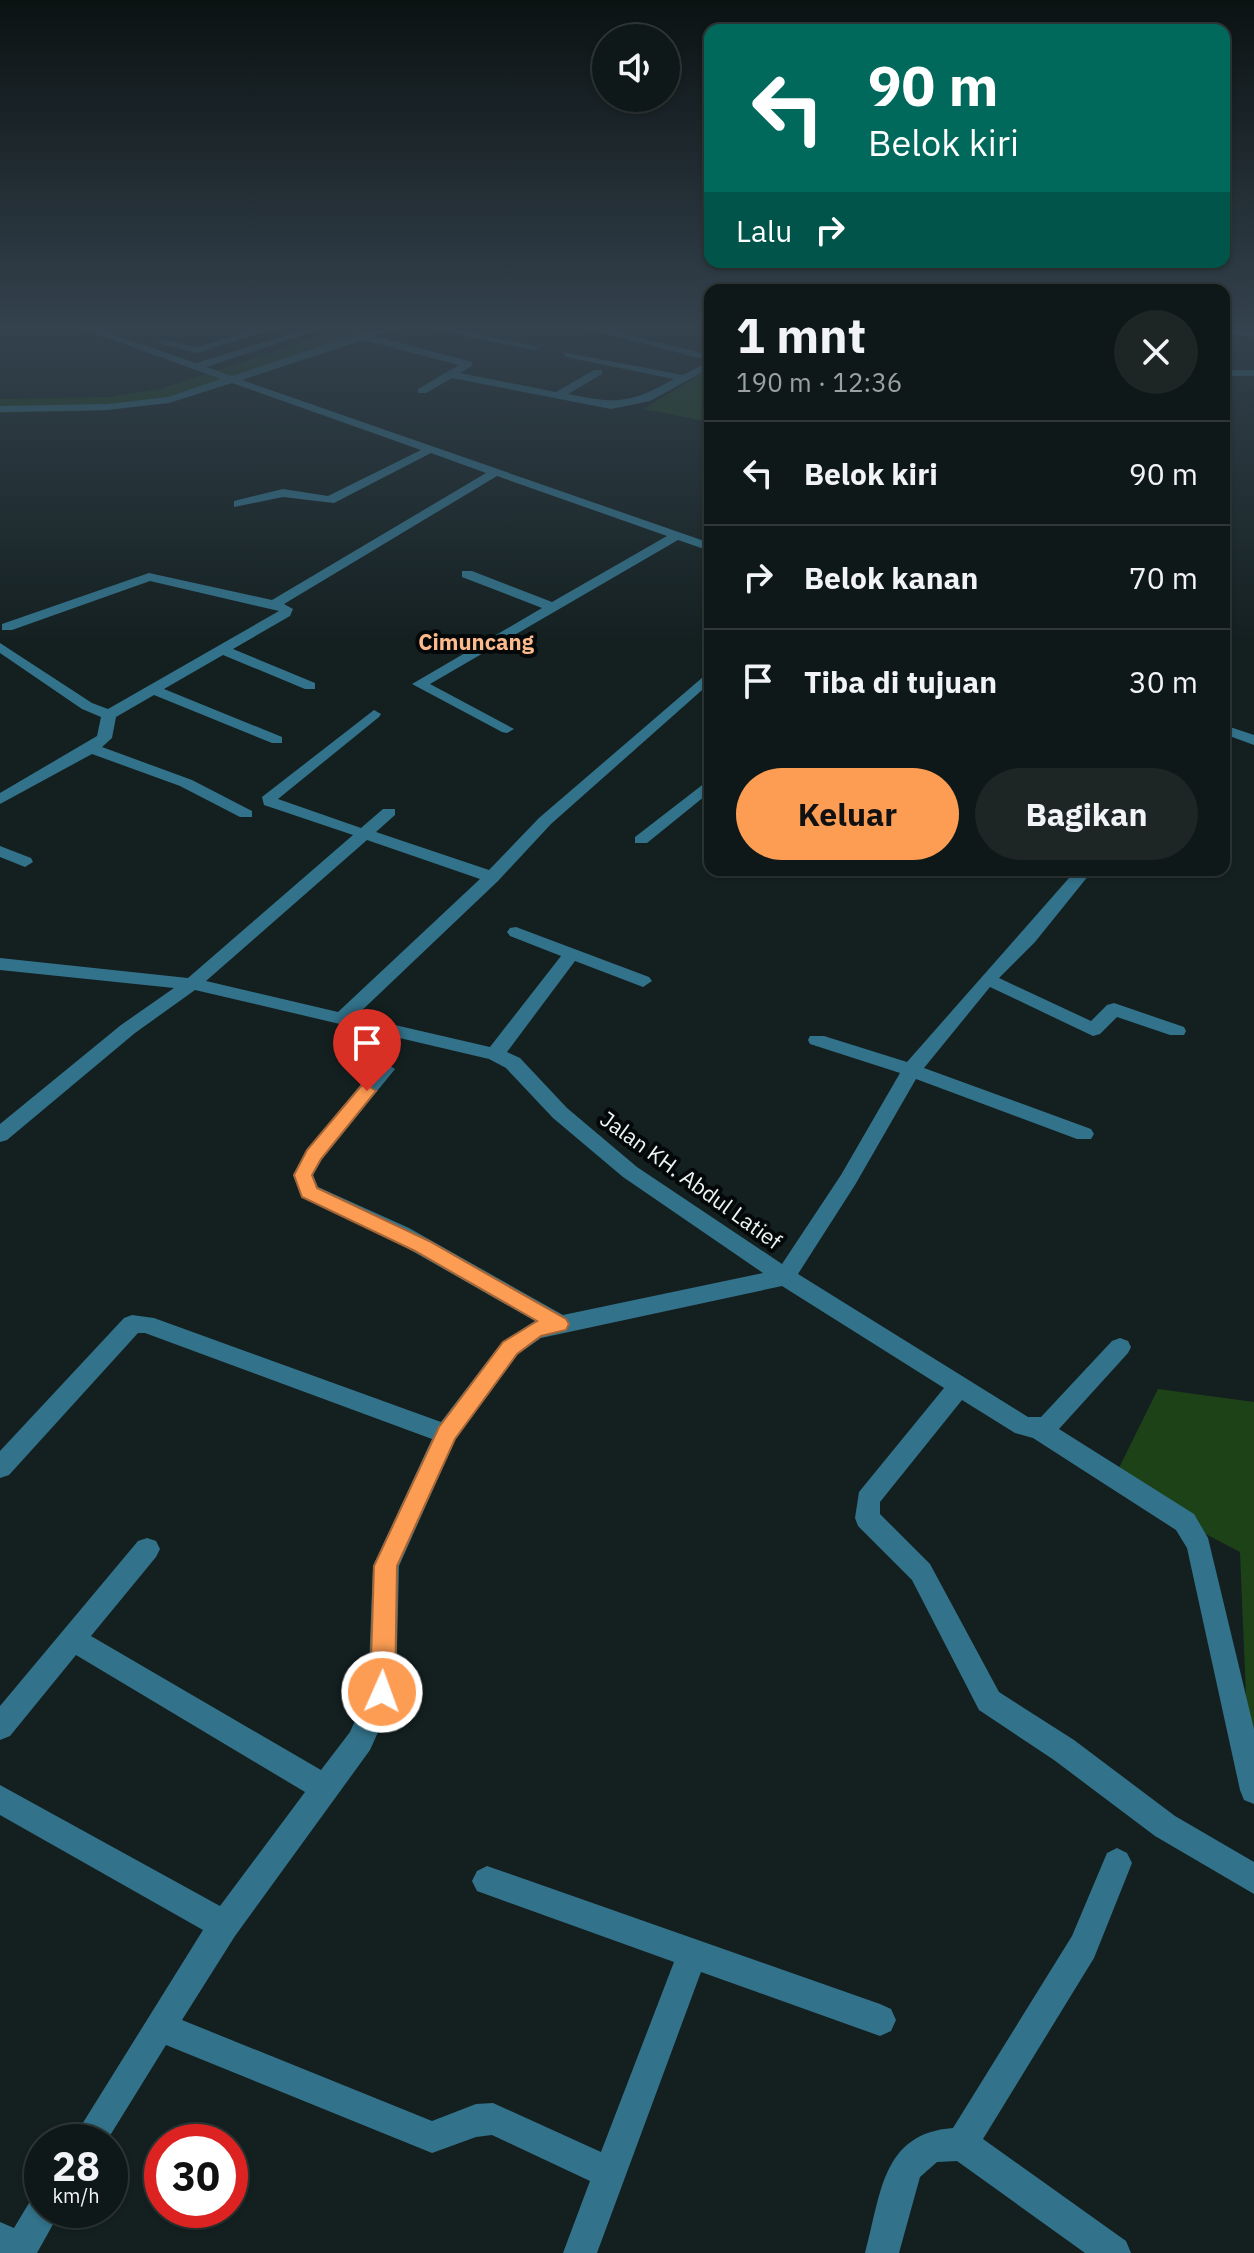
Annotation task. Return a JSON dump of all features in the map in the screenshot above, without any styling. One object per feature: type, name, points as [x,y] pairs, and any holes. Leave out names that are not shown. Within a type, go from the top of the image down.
[{"type":"street","points":[[383,432],[704,545]]},
{"type":"street","points":[[238,504],[283,493],[330,500],[431,449]]},
{"type":"street","points":[[274,604],[497,471]]},
{"type":"street","points":[[507,729],[419,684],[676,536]]},
{"type":"street","points":[[467,574],[552,607]]},
{"type":"street","points":[[0,799],[104,738],[109,715],[287,611],[274,604],[149,577],[2,626]]},
{"type":"street","points":[[0,647],[87,706],[109,715]]},
{"type":"street","points":[[220,649],[310,686]]},
{"type":"street","points":[[340,1020],[492,877],[545,821],[704,681]]},
{"type":"street","points":[[152,689],[277,740]]},
{"type":"street","points":[[690,694],[704,698]]},
{"type":"street","points":[[374,714],[270,797],[274,806],[492,877]]},
{"type":"street","points":[[1230,731],[1254,740]]},
{"type":"street","points":[[91,748],[186,783],[246,814]]},
{"type":"street","points":[[641,840],[704,789]]},
{"type":"street","points":[[0,1135],[107,1045],[192,984],[389,812]]},
{"type":"street","points":[[0,851],[25,862]]},
{"type":"street","name":"Jalan KH. Abdul Latief","points":[[0,964],[192,984],[495,1054],[513,1063],[560,1113],[630,1172],[785,1277],[848,1180],[911,1070],[987,979],[1029,938],[1080,876]]},
{"type":"street","points":[[516,932],[643,981]]},
{"type":"street","points":[[495,1054],[573,952]]},
{"type":"street","points":[[987,979],[1093,1030],[1114,1009],[1177,1031]]},
{"type":"street","points":[[817,1040],[911,1070],[1084,1134]]},
{"type":"street","points":[[385,1069],[314,1155],[303,1175],[309,1192],[401,1234],[487,1280],[559,1324]]},
{"type":"street","points":[[98,2124],[224,1925],[360,1741],[382,1692],[386,1566],[446,1434],[510,1348],[535,1330],[785,1277],[1023,1426],[1039,1429],[1185,1522],[1199,1546],[1254,1790]]},
{"type":"street","points":[[0,1468],[132,1324],[146,1324],[446,1434]]},
{"type":"street","points":[[1039,1429],[1049,1424],[1120,1347]]},
{"type":"street","points":[[960,1385],[868,1499],[867,1518],[921,1572],[989,1701],[1002,1713],[1064,1750],[1165,1826],[1254,1879]]},
{"type":"street","points":[[0,1727],[147,1549]]},
{"type":"street","points":[[72,1639],[326,1789]]},
{"type":"street","points":[[0,1799],[224,1925]]},
{"type":"street","points":[[962,2144],[1083,1947],[1117,1863]]},
{"type":"street","points":[[487,1881],[880,2020]]},
{"type":"street","points":[[580,2253],[693,1952]]},
{"type":"street","points":[[160,2027],[432,2137],[443,2135],[475,2118],[493,2119],[608,2172]]},
{"type":"street","points":[[882,2253],[906,2167],[930,2146],[962,2144],[1114,2253]]},
{"type":"street","points":[[12,2247],[28,2228]]},
{"type":"green space","points":[[1158,1389],[1254,1402],[1254,1757],[1248,1744],[1240,1552],[1111,1484]]},
{"type":"district","name":"Cimuncang","points":[[476,642]]},
{"type":"route","points":[[367,1091],[314,1155],[303,1175],[309,1192],[401,1234],[487,1280],[559,1324],[535,1330],[510,1348],[446,1434],[386,1566],[382,1692]]}]
